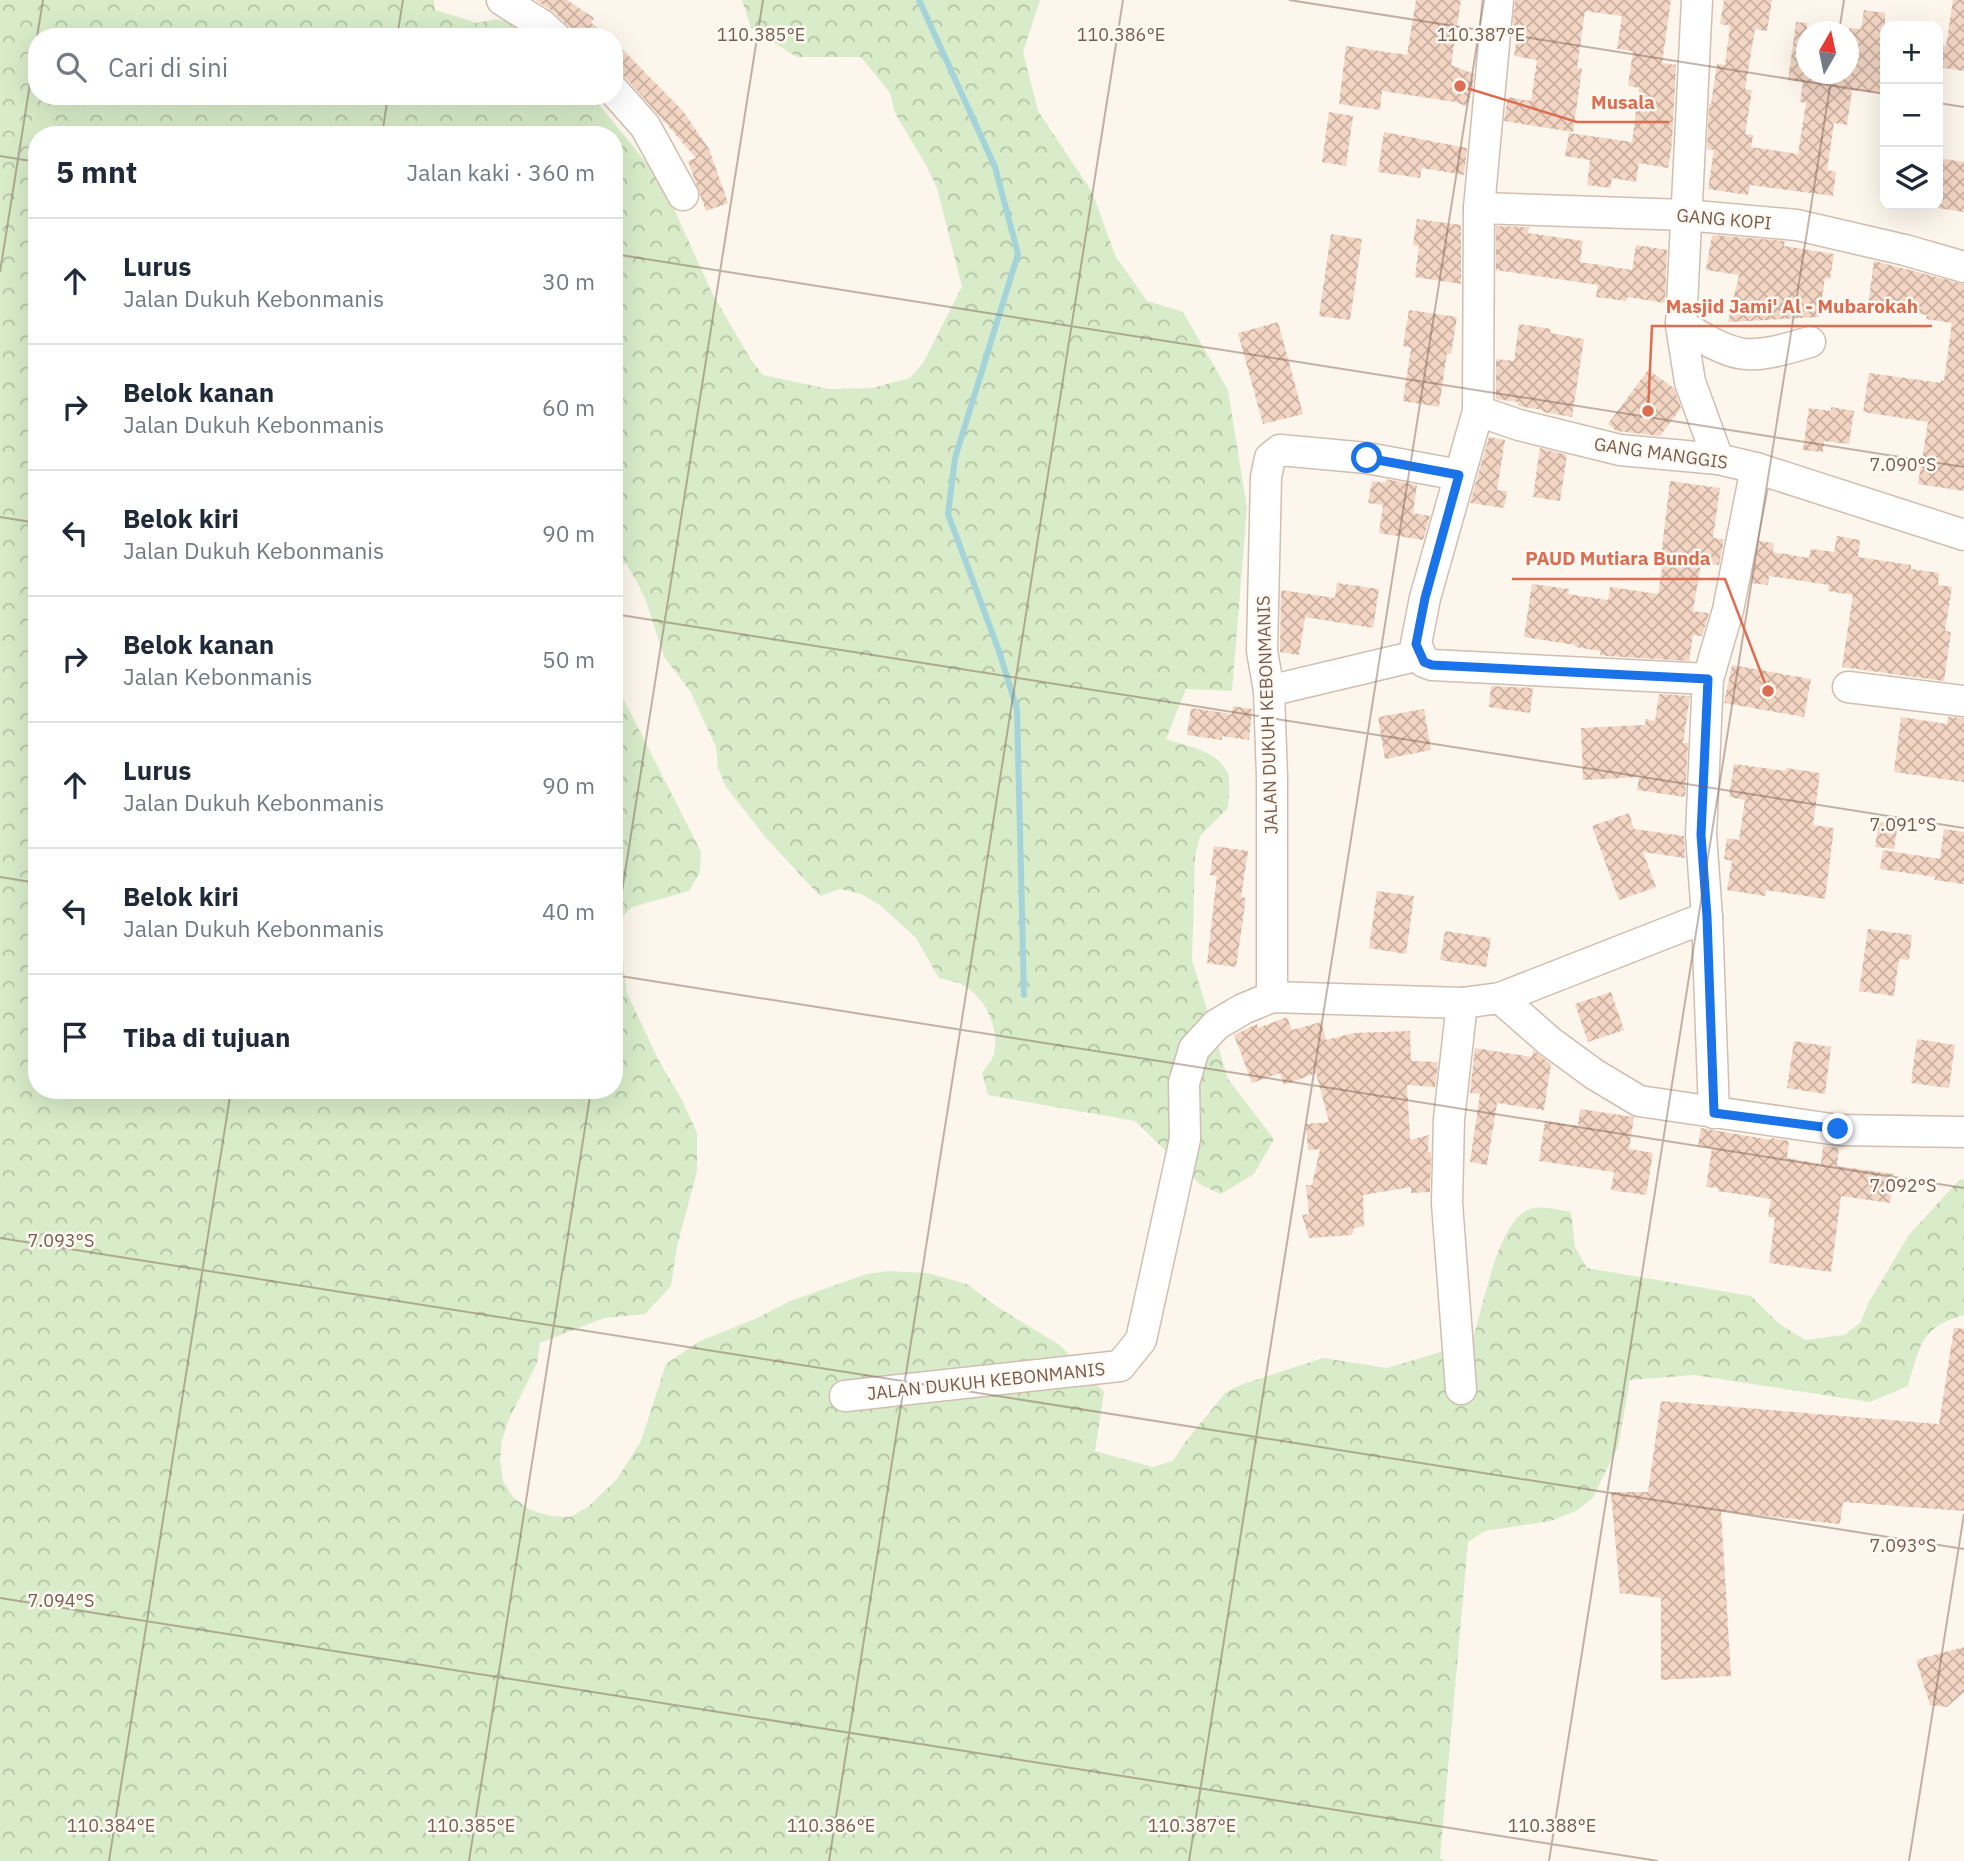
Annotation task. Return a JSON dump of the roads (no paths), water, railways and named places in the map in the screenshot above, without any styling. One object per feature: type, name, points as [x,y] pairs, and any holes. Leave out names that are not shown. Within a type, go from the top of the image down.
[{"type":"street","points":[[502,0],[545,28]]},
{"type":"street","points":[[1498,0],[1479,208],[1478,411],[1425,598],[1416,644],[1424,662],[1432,665],[1708,679]]},
{"type":"street","points":[[1697,0],[1681,325],[1690,382],[1718,459]]},
{"type":"street","points":[[623,101],[645,125],[683,195]]},
{"type":"street","name":"GANG KOPI","points":[[1479,208],[1685,215],[1797,225],[1964,267]]},
{"type":"street","points":[[1681,325],[1718,348],[1739,355],[1768,354],[1810,342]]},
{"type":"street","name":"GANG MANGGIS","points":[[1478,411],[1519,425],[1620,450],[1718,459],[1756,468],[1964,535]]},
{"type":"street","name":"JALAN DUKUH KEBONMANIS","points":[[1272,997],[1272,791],[1269,691],[1262,651],[1266,477],[1270,458],[1280,450],[1367,458],[1459,475]]},
{"type":"street","points":[[1714,1113],[1707,917],[1701,835],[1708,679],[1728,610],[1756,468]]},
{"type":"street","points":[[1269,691],[1420,655]]},
{"type":"street","points":[[1848,687],[1964,701]]},
{"type":"street","name":"JALAN DUKUH KEBONMANIS","points":[[845,1396],[1119,1367],[1141,1340],[1185,1139],[1184,1083],[1194,1049],[1216,1025],[1243,1009],[1272,997],[1462,1003],[1500,998],[1707,917]]},
{"type":"street","points":[[1500,998],[1549,1041],[1594,1074],[1639,1101],[1838,1129],[1964,1132]]},
{"type":"street","points":[[1461,1389],[1447,1203],[1449,1119],[1462,1003]]},
{"type":"waterway","points":[[919,0],[995,167],[1018,254],[955,458],[948,514],[999,651],[1017,709],[1024,995]]},
{"type":"place","name":"Musala","points":[[1460,86]]},
{"type":"place","name":"Masjid Jami' Al - Mubarokah","points":[[1648,411]]},
{"type":"place","name":"PAUD Mutiara Bunda","points":[[1768,691]]}]
